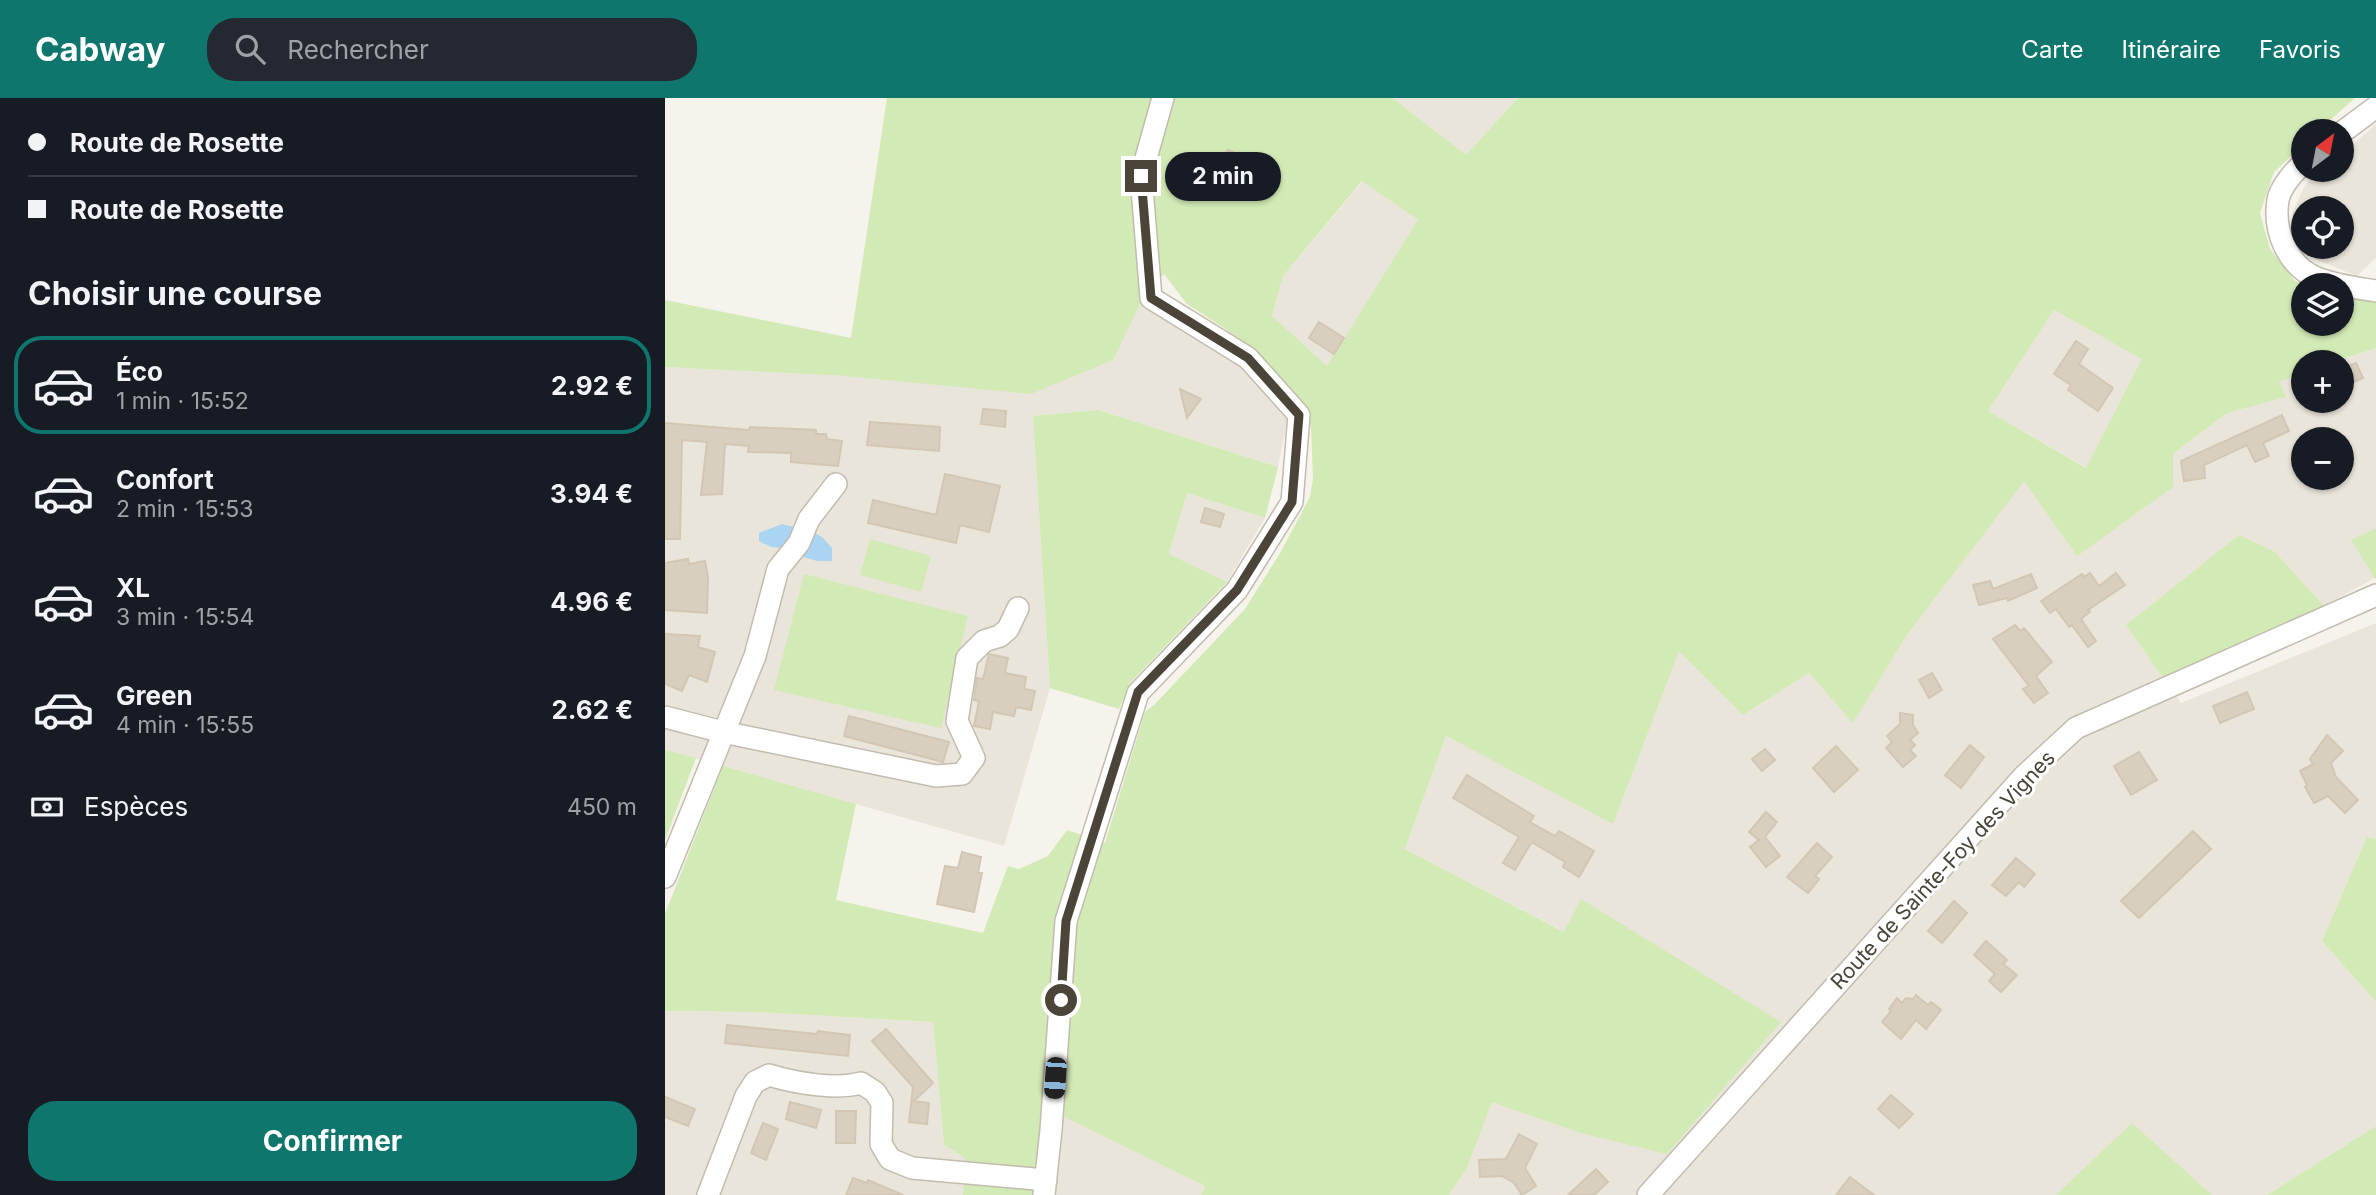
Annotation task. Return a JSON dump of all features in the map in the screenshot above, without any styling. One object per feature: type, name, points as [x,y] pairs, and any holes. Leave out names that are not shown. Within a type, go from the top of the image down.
[{"type":"street","points":[[708,1195],[746,1097],[755,1082],[769,1075],[789,1081],[845,1087],[861,1083],[875,1092],[881,1103],[881,1143],[890,1158],[912,1168],[1045,1187],[1066,921],[1138,692],[1237,590],[1292,502],[1299,415],[1248,358],[1151,298],[1141,176],[1163,98]]},
{"type":"street","points":[[2354,123],[2376,107]]},
{"type":"street","points":[[2291,178],[2278,197],[2278,230],[2290,258],[2315,278],[2376,291]]},
{"type":"street","points":[[665,877],[755,656],[778,569],[799,543],[809,519],[836,484]]},
{"type":"street","name":"Route de Sainte-Foy des Vignes","points":[[1648,1195],[2024,776],[2076,728],[2376,595]]},
{"type":"street","points":[[665,718],[936,776],[962,774],[974,758],[957,721],[967,658],[984,642],[1000,636],[1008,629],[1018,608]]},
{"type":"shaded area","points":[[1393,98],[1518,98],[1466,155]]},
{"type":"shaded area","points":[[2376,124],[2376,258],[2357,276],[2315,259],[2354,259],[2354,196],[2300,196],[2309,182],[2354,182],[2354,143]]},
{"type":"shaded area","points":[[1363,181],[1419,221],[1327,367],[1272,316],[1283,276]]},
{"type":"shaded area","points":[[1142,300],[1238,362],[1288,418],[1278,467],[1098,410],[1033,416],[1050,688],[1004,846],[665,750],[665,367],[846,376]]},
{"type":"shaded area","points":[[2054,310],[2143,359],[2087,468],[1988,411]]},
{"type":"shaded area","points":[[2376,348],[2376,528],[2352,540],[2375,578],[2324,606],[2275,552],[2126,625],[2181,703],[2376,623],[2376,839],[2368,837],[2322,941],[2376,1002],[2376,1126],[2267,1195],[1449,1195],[1467,1168],[1492,1101],[1577,1132],[1581,900],[1565,932],[1405,849],[1446,736],[1613,823],[1679,650],[1743,715],[1809,673],[1853,722],[1907,635],[2024,480],[2077,555],[2173,454],[2227,413],[2285,397],[2279,382],[2291,378],[2291,413],[2354,413],[2354,355]]},
{"type":"shaded area","points":[[1187,493],[1265,518],[1227,582],[1169,554]]},
{"type":"shaded area","points":[[665,1011],[757,1012],[933,1022],[944,1145],[965,1158],[963,1195],[665,1195]]},
{"type":"shaded area","points":[[1044,1106],[1205,1186],[1201,1195],[1033,1195]]},
{"type":"green space","points":[[887,98],[1393,98],[1466,155],[1518,98],[2355,98],[2331,119],[2291,119],[2291,156],[2274,172],[2260,213],[2270,249],[2291,276],[2291,336],[2354,336],[2354,297],[2376,300],[2376,348],[2354,355],[2354,350],[2291,350],[2291,378],[2279,382],[2286,397],[2227,413],[2173,454],[2173,487],[2077,556],[2024,481],[1907,635],[1853,723],[1809,673],[1743,715],[1679,651],[1613,824],[1446,736],[1405,849],[1564,932],[1581,899],[1781,1022],[1667,1154],[1577,1132],[1492,1102],[1467,1168],[1449,1195],[1201,1195],[1205,1186],[1044,1107],[1033,1195],[963,1195],[965,1158],[944,1145],[933,1022],[757,1012],[665,1011],[665,914],[723,766],[856,804],[836,900],[983,933],[1008,866],[1019,869],[1048,856],[1067,830],[1105,843],[1145,712],[1245,609],[1279,555],[1310,497],[1313,479],[1311,427],[1301,401],[1227,330],[1187,304],[1164,274],[1142,300],[1113,360],[1031,394],[846,376],[665,367],[665,300],[851,338]],"holes":[[[1362,181],[1418,220],[1327,366],[1272,316],[1283,276]],[[2054,310],[2142,359],[2086,468],[1988,411]]]},
{"type":"green space","points":[[1098,410],[1278,467],[1265,518],[1187,493],[1169,554],[1227,582],[1131,682],[1119,709],[1050,688],[1033,416]]},
{"type":"green space","points":[[2376,528],[2376,580],[2351,540]]},
{"type":"green space","points":[[2239,535],[2275,552],[2324,606],[2163,678],[2126,625]]},
{"type":"green space","points":[[870,539],[931,556],[921,592],[860,575]]},
{"type":"green space","points":[[804,574],[968,616],[941,728],[774,690]]},
{"type":"green space","points":[[665,750],[696,758],[665,840]]},
{"type":"green space","points":[[2367,837],[2376,839],[2376,1002],[2322,941]]},
{"type":"green space","points":[[2132,1123],[2212,1195],[2056,1195]]},
{"type":"green space","points":[[2376,1126],[2376,1195],[2267,1195]]},
{"type":"water","points":[[782,524],[798,528],[786,548],[771,547],[759,541],[759,533]]},
{"type":"water","points":[[811,531],[822,537],[832,548],[832,561],[817,561],[797,555]]},
{"type":"building","points":[[1228,150],[1243,156],[1240,163],[1261,172],[1254,187],[1247,183],[1245,187],[1236,185],[1233,192],[1225,188],[1222,195],[1210,190],[1214,182],[1205,178],[1213,164],[1221,166]]},
{"type":"building","points":[[1319,322],[1344,338],[1334,354],[1309,338]]},
{"type":"building","points":[[2076,341],[2088,349],[2079,364],[2113,388],[2098,411],[2068,390],[2071,385],[2054,374]]},
{"type":"building","points":[[2356,363],[2363,378],[2354,382]]},
{"type":"building","points":[[1180,389],[1201,399],[1187,418]]},
{"type":"building","points":[[983,409],[1006,411],[1005,427],[981,424]]},
{"type":"building","points":[[2282,415],[2289,431],[2263,443],[2269,456],[2255,462],[2247,445],[2204,465],[2205,478],[2184,481],[2181,461]]},
{"type":"building","points":[[870,422],[940,427],[939,451],[867,445]]},
{"type":"building","points":[[665,423],[749,430],[750,427],[816,430],[816,434],[826,434],[827,439],[842,441],[838,466],[791,462],[791,453],[748,452],[749,446],[725,444],[722,494],[701,495],[707,442],[682,440],[680,539],[665,539]]},
{"type":"building","points":[[945,474],[1000,486],[989,532],[960,525],[956,543],[868,523],[873,500],[936,515]]},
{"type":"building","points":[[1205,508],[1224,514],[1220,527],[1201,522]]},
{"type":"building","points":[[688,559],[689,564],[705,561],[708,577],[707,613],[665,610],[665,563]]},
{"type":"building","points":[[2090,573],[2099,586],[2116,573],[2125,585],[2088,610],[2090,612],[2081,619],[2096,641],[2088,647],[2056,609],[2050,613],[2041,601],[2082,574],[2084,577]]},
{"type":"building","points":[[2031,574],[2037,588],[2008,601],[2007,598],[1979,605],[1973,585],[1990,581],[1993,589]]},
{"type":"building","points":[[2015,625],[2020,631],[2024,628],[2052,662],[2036,676],[2048,693],[2034,703],[2023,689],[2029,686],[1993,639]]},
{"type":"building","points":[[665,634],[700,636],[698,647],[715,652],[707,682],[689,675],[682,691],[665,684]]},
{"type":"building","points":[[989,654],[1008,658],[1005,673],[1026,677],[1024,689],[1035,691],[1031,710],[1016,707],[1014,716],[993,712],[990,729],[974,726],[979,701],[974,700],[977,678],[983,679]]},
{"type":"building","points":[[1932,673],[1942,690],[1929,698],[1919,680]]},
{"type":"building","points":[[2247,692],[2254,709],[2220,723],[2213,706]]},
{"type":"building","points":[[1900,713],[1913,715],[1913,725],[1918,733],[1910,740],[1915,745],[1910,750],[1916,756],[1903,767],[1886,748],[1892,742],[1887,736],[1900,724]]},
{"type":"building","points":[[849,716],[949,742],[943,762],[844,736]]},
{"type":"building","points":[[2327,735],[2343,751],[2331,763],[2336,777],[2358,800],[2345,813],[2328,796],[2314,803],[2300,771],[2313,764],[2310,759]]},
{"type":"building","points":[[1970,745],[1984,757],[1961,788],[1945,775]]},
{"type":"building","points":[[1836,746],[1858,770],[1834,792],[1813,768]]},
{"type":"building","points":[[1765,749],[1775,760],[1762,771],[1752,759]]},
{"type":"building","points":[[2139,752],[2157,780],[2131,795],[2114,766]]},
{"type":"building","points":[[1467,775],[1534,816],[1530,822],[1555,836],[1559,831],[1594,851],[1579,877],[1563,867],[1565,862],[1533,843],[1515,870],[1503,863],[1519,837],[1453,798]]},
{"type":"building","points":[[1766,812],[1777,822],[1765,837],[1780,856],[1766,867],[1750,847],[1759,840],[1749,832]]},
{"type":"building","points":[[2193,831],[2211,849],[2139,918],[2121,901]]},
{"type":"building","points":[[1817,843],[1832,857],[1815,876],[1819,879],[1808,893],[1787,877]]},
{"type":"building","points":[[962,852],[981,857],[978,873],[982,873],[974,912],[937,904],[945,866],[958,868]]},
{"type":"building","points":[[2016,858],[2035,874],[2024,887],[2019,882],[2006,896],[1992,885]]},
{"type":"building","points":[[1954,901],[1967,913],[1942,943],[1928,931]]},
{"type":"building","points":[[1986,941],[2007,960],[2003,964],[2017,975],[2001,992],[1989,981],[1995,974],[1974,955]]},
{"type":"building","points":[[1916,995],[1928,1005],[1931,1002],[1941,1010],[1926,1029],[1916,1020],[1901,1039],[1882,1022],[1897,998],[1902,1003],[1906,998],[1913,999]]},
{"type":"building","points":[[727,1025],[850,1035],[848,1056],[725,1043]]},
{"type":"building","points":[[886,1029],[933,1083],[914,1101],[929,1103],[927,1124],[909,1122],[913,1087],[872,1041]]},
{"type":"building","points":[[1891,1095],[1913,1114],[1899,1128],[1878,1109]]},
{"type":"building","points":[[665,1097],[695,1109],[688,1126],[665,1117]]},
{"type":"building","points":[[790,1102],[821,1110],[816,1128],[786,1119]]},
{"type":"building","points":[[836,1111],[856,1111],[855,1143],[836,1143]]},
{"type":"building","points":[[763,1123],[778,1129],[766,1160],[751,1153]]},
{"type":"building","points":[[1519,1134],[1537,1144],[1525,1168],[1536,1186],[1522,1195],[1514,1183],[1502,1176],[1480,1177],[1479,1160],[1506,1159]]},
{"type":"building","points":[[1596,1169],[1608,1182],[1594,1195],[1568,1195]]},
{"type":"building","points":[[1850,1177],[1874,1195],[1836,1195]]},
{"type":"building","points":[[853,1178],[867,1183],[868,1180],[903,1195],[846,1195]]},
{"type":"route","points":[[1061,1000],[1066,921],[1138,692],[1237,590],[1292,502],[1299,415],[1248,358],[1151,298],[1141,176]]}]
